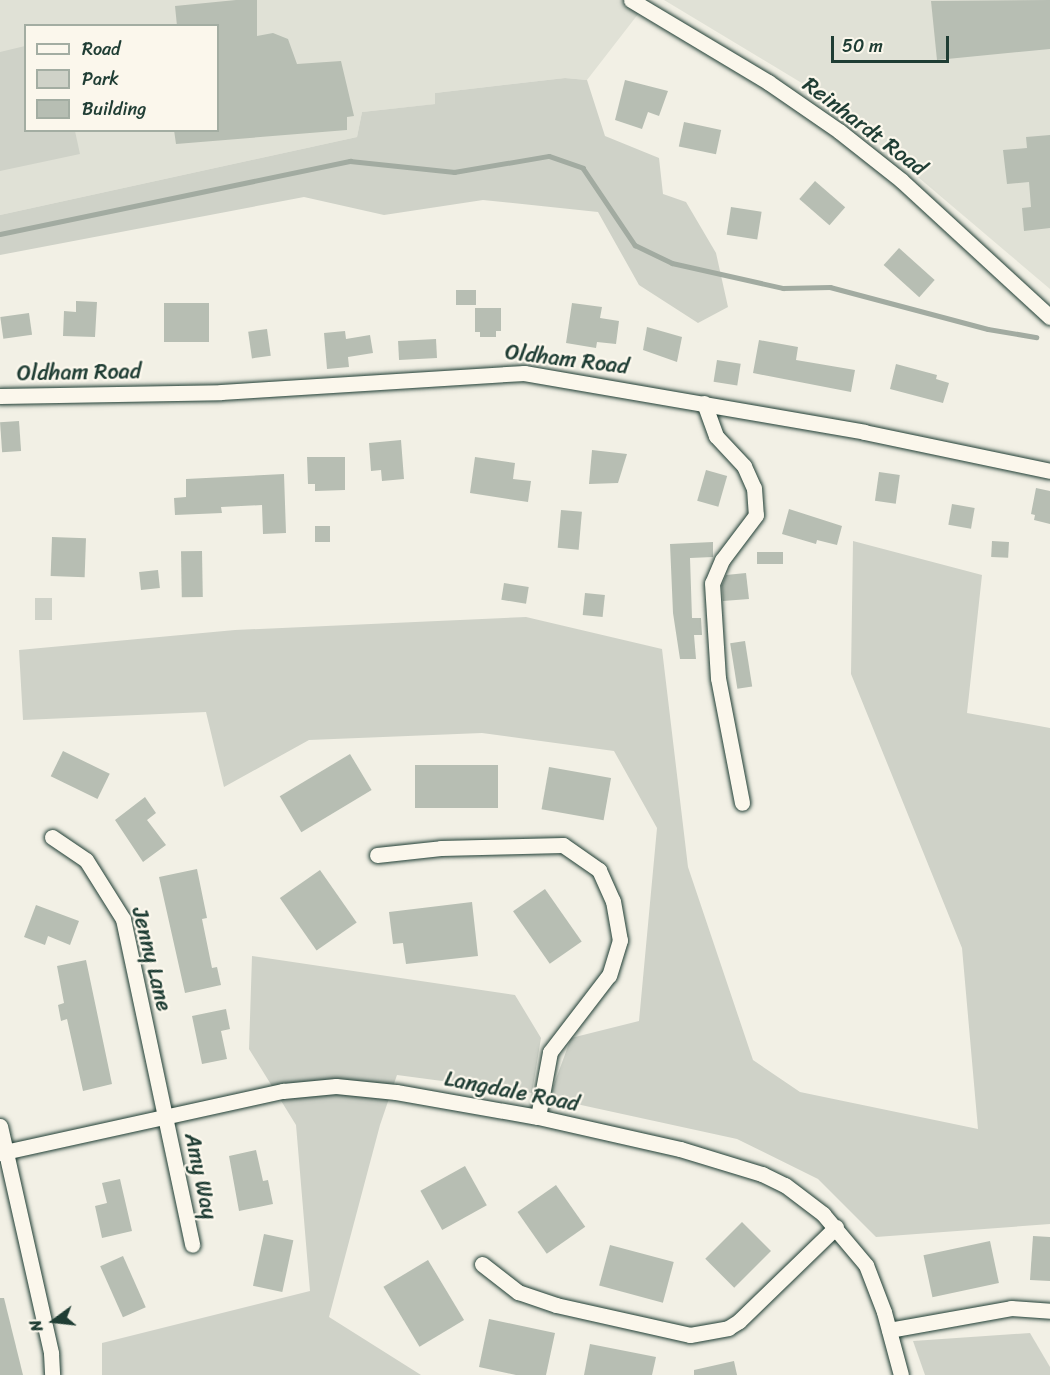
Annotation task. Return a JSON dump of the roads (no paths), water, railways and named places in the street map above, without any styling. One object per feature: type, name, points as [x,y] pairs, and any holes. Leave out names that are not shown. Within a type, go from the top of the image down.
[{"type":"street","name":"Reinhardt Road","points":[[637,3],[768,82],[839,130],[911,188],[1050,317]]},
{"type":"street","name":"Oldham Road","points":[[0,396],[221,392],[524,373],[704,403],[1050,471]]},
{"type":"street","points":[[704,403],[716,436],[744,466],[754,488],[756,515],[722,560],[712,583],[718,678],[742,803]]},
{"type":"street","name":"Jenny Lane","points":[[52,837],[86,860],[123,919],[165,1116]]},
{"type":"street","points":[[377,855],[451,847],[563,845],[599,870],[613,901],[620,940],[609,975],[550,1052],[538,1117]]},
{"type":"street","name":"Langdale Road","points":[[3,1152],[283,1091],[336,1086],[396,1092],[538,1117],[680,1149],[757,1172],[802,1197],[836,1227],[866,1265],[890,1330],[901,1375]]},
{"type":"street","name":"Amy Way","points":[[165,1116],[192,1245]]},
{"type":"street","points":[[0,1126],[3,1152],[51,1353],[52,1375]]},
{"type":"street","points":[[482,1264],[518,1292],[556,1305],[690,1335],[728,1328],[739,1321],[836,1227]]},
{"type":"street","points":[[890,1330],[1011,1308],[1050,1311]]},
{"type":"waterway","points":[[0,234],[350,161],[454,172],[549,156],[583,168],[635,245],[672,263],[783,288],[830,287],[988,329],[1036,337]]}]
